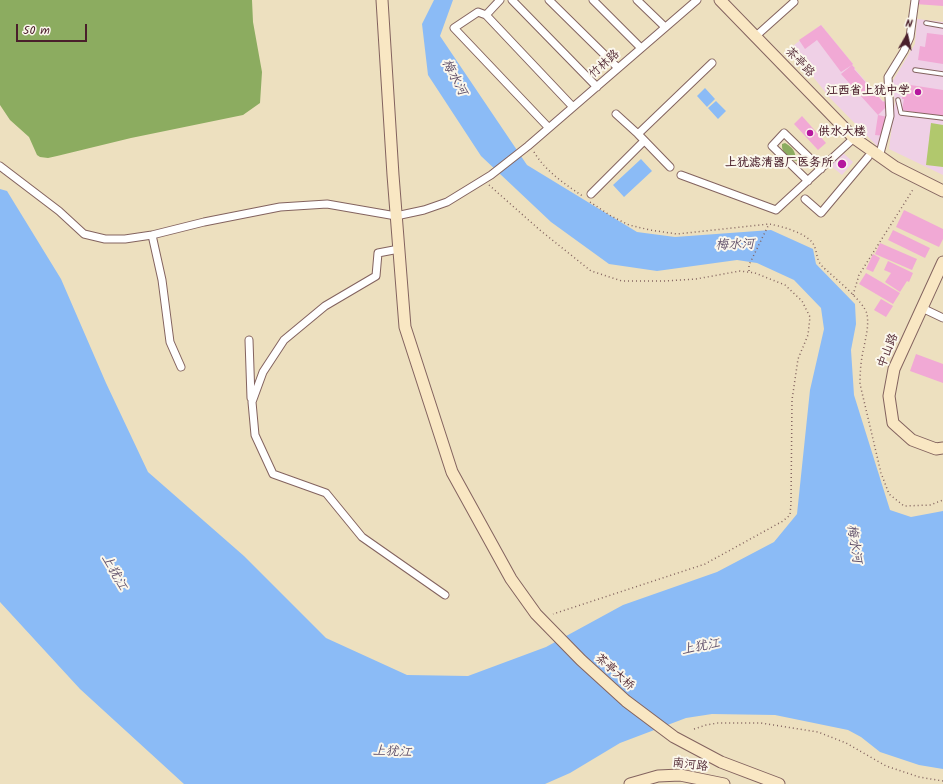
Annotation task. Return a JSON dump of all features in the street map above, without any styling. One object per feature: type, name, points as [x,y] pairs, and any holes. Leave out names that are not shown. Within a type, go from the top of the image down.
[{"type":"main road","name":"茶亭大桥","points":[[382,0],[405,327],[452,472],[511,579],[536,614],[581,660],[626,701],[674,737],[721,762],[779,784]]},
{"type":"main road","name":"茶亭路","points":[[720,0],[854,138],[895,167],[943,191]]},
{"type":"main road","name":"中山路","points":[[943,262],[894,369],[889,396],[893,423],[912,440],[936,449],[943,448]]},
{"type":"main road","name":"南河路","points":[[630,784],[658,776],[680,775],[724,784]]},
{"type":"street","points":[[486,15],[500,0]]},
{"type":"street","points":[[512,0],[597,87]]},
{"type":"street","points":[[549,0],[618,68]]},
{"type":"street","points":[[593,0],[641,48]]},
{"type":"street","points":[[637,0],[665,27]]},
{"type":"street","name":"竹林路","points":[[396,216],[424,210],[447,202],[491,175],[529,145],[697,0]]},
{"type":"street","points":[[879,157],[890,116],[888,77],[904,51],[910,37],[915,0]]},
{"type":"street","points":[[756,36],[794,2]]},
{"type":"street","points":[[549,128],[454,28],[478,12],[486,15],[573,107]]},
{"type":"street","points":[[638,134],[712,63]]},
{"type":"street","points":[[616,114],[670,167]]},
{"type":"street","points":[[808,180],[772,146],[784,133],[821,169]]},
{"type":"street","points":[[681,175],[776,210],[854,138]]},
{"type":"street","points":[[591,194],[644,141]]},
{"type":"street","points":[[805,199],[821,213],[868,157]]},
{"type":"street","points":[[0,166],[59,212],[84,234],[105,238],[126,239],[152,235],[204,222],[280,207],[327,204],[396,216]]},
{"type":"street","points":[[152,235],[162,280],[170,342],[181,368]]},
{"type":"street","points":[[252,402],[263,372],[284,340],[325,306],[376,276],[378,252],[399,249]]},
{"type":"street","points":[[922,308],[943,318]]},
{"type":"street","points":[[249,340],[255,435],[273,474],[326,493],[362,537],[445,594]]},
{"type":"lane","points":[[926,23],[943,26]]},
{"type":"lane","points":[[915,70],[943,74]]},
{"type":"lane","points":[[898,100],[901,112],[943,118]]},
{"type":"path","points":[[529,145],[540,162],[550,172],[611,216],[629,225],[677,234],[769,224],[782,227],[810,240],[816,248],[820,264],[862,305],[867,313],[868,329],[860,370],[860,384],[881,473],[889,494],[904,506],[930,505],[943,500]]},
{"type":"path","points":[[483,180],[541,231],[590,271],[622,281],[696,279],[740,271],[755,273],[785,285],[802,301],[810,318],[808,335],[798,358],[792,400],[790,515],[783,521],[705,564],[553,614]]},
{"type":"path","points":[[853,296],[859,275],[916,184]]},
{"type":"path","points":[[749,272],[749,265],[769,224]]},
{"type":"path","points":[[694,729],[718,723],[761,723],[818,732],[846,743],[886,766],[919,777],[943,781]]},
{"type":"shaded area","name":"江西省上犹中学","points":[[917,19],[943,22],[943,175],[889,149],[895,102],[892,82],[915,44]]},
{"type":"shaded area","points":[[821,25],[853,64],[852,65],[855,69],[888,105],[888,117],[880,149],[830,98],[790,48]]},
{"type":"shaded area","name":"上犹滤清器厂医务所","points":[[842,152],[853,162],[842,175],[830,165]]},
{"type":"green space","points":[[0,0],[252,0],[253,22],[262,72],[260,103],[243,115],[131,138],[48,158],[40,157],[37,155],[29,137],[10,120],[0,105]]},
{"type":"green space","points":[[931,123],[943,125],[943,167],[926,165]]},
{"type":"green space","points":[[785,143],[794,150],[797,161],[791,159],[784,153],[782,144]]},
{"type":"water","points":[[434,0],[453,0],[440,36],[527,165],[637,232],[675,237],[771,230],[813,249],[816,264],[855,304],[856,324],[851,350],[854,395],[890,510],[911,517],[943,511],[943,769],[919,765],[880,752],[861,737],[848,730],[775,715],[712,714],[686,718],[620,743],[570,773],[545,784],[184,784],[80,689],[0,602],[0,189],[7,191],[61,279],[106,383],[148,472],[244,556],[326,638],[407,675],[468,676],[546,647],[623,605],[717,572],[774,542],[797,514],[810,390],[824,329],[821,308],[794,280],[757,263],[737,260],[657,271],[609,264],[551,222],[481,156],[428,75],[422,24]]},
{"type":"water","points":[[705,88],[715,99],[707,107],[697,96]]},
{"type":"water","points":[[716,101],[726,111],[718,119],[708,108]]},
{"type":"water","points":[[641,159],[652,171],[624,197],[613,185]]},
{"type":"building","points":[[916,0],[943,0],[943,6],[915,4]]},
{"type":"building","points":[[821,25],[853,64],[841,72],[817,40],[805,49],[799,40]]},
{"type":"building","points":[[927,33],[943,35],[943,64],[918,60],[920,46],[925,47]]},
{"type":"building","points":[[852,65],[883,102],[884,101],[888,105],[878,115],[841,74]]},
{"type":"building","points":[[904,84],[943,90],[943,117],[902,110]]},
{"type":"building","points":[[878,115],[888,117],[885,136],[875,135]]},
{"type":"building","name":"供水大楼","points":[[802,116],[826,143],[818,150],[794,124]]},
{"type":"building","points":[[904,210],[943,229],[943,239],[939,247],[896,227]]},
{"type":"building","points":[[893,230],[930,248],[925,258],[888,240]]},
{"type":"building","points":[[880,243],[917,259],[912,270],[875,254]]},
{"type":"building","points":[[873,254],[880,258],[873,272],[866,269]]},
{"type":"building","points":[[888,261],[913,273],[909,282],[907,281],[900,292],[885,282],[891,273],[884,270]]},
{"type":"building","points":[[866,273],[900,293],[893,304],[859,284]]},
{"type":"building","points":[[881,299],[893,306],[886,317],[874,310]]},
{"type":"building","points":[[916,354],[943,364],[943,383],[910,371]]},
{"type":"place","name":"江西省上犹中学","points":[[918,92]]},
{"type":"place","name":"供水大楼","points":[[810,133]]},
{"type":"place","name":"上犹滤清器厂医务所","points":[[842,164]]},
{"type":"water label","name":"梅水河","points":[[453,78]]},
{"type":"water label","name":"梅水河","points":[[735,246]]},
{"type":"water label","name":"梅水河","points":[[853,544]]},
{"type":"water label","name":"上犹江","points":[[113,573]]},
{"type":"water label","name":"上犹江","points":[[701,648]]},
{"type":"water label","name":"上犹江","points":[[392,753]]}]
